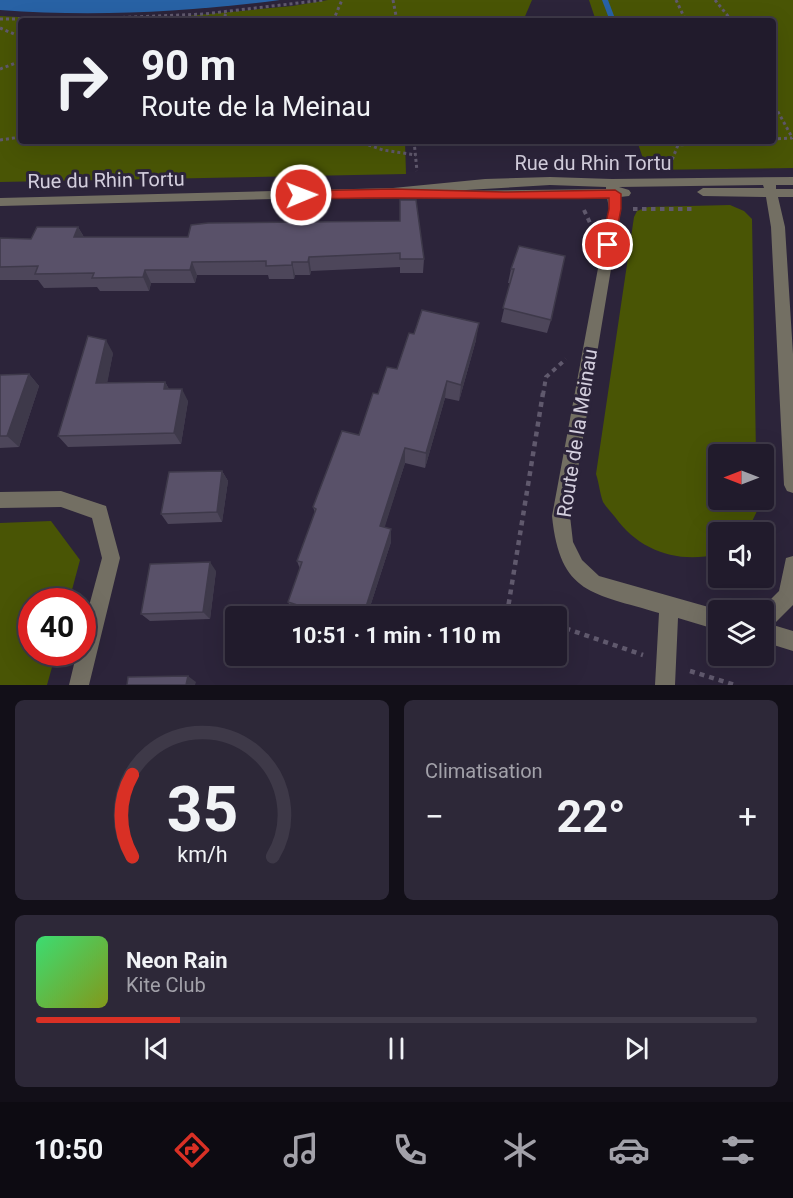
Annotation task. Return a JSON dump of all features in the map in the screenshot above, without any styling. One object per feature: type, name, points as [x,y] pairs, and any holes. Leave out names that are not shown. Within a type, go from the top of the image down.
[{"type":"street","name":"Rue du Rhin Tortu","points":[[0,202],[393,192],[506,182],[614,188],[770,187],[793,181]]},
{"type":"street","name":"Rue du Rhin Tortu","points":[[393,192],[504,196],[660,183],[770,187],[793,193]]},
{"type":"street","points":[[770,187],[778,227],[793,485]]},
{"type":"street","name":"Route de la Meinau","points":[[614,188],[615,209],[561,516],[564,543],[575,567],[594,584],[708,617]]},
{"type":"street","points":[[0,500],[61,498],[100,512],[111,558],[79,685]]},
{"type":"street","points":[[774,610],[788,596],[793,565]]},
{"type":"street","points":[[665,685],[669,607]]},
{"type":"street","points":[[774,635],[793,641]]},
{"type":"path","points":[[152,18],[226,13],[324,0]]},
{"type":"path","points":[[334,18],[342,0]]},
{"type":"path","points":[[393,0],[396,18]]},
{"type":"path","points":[[676,0],[685,18]]},
{"type":"path","points":[[715,0],[730,18]]},
{"type":"path","points":[[223,18],[226,13]]},
{"type":"path","points":[[0,19],[18,19]]},
{"type":"path","points":[[0,28],[18,36]]},
{"type":"path","points":[[0,69],[18,63]]},
{"type":"path","points":[[776,107],[793,138],[776,139]]},
{"type":"path","points":[[0,140],[18,137]]},
{"type":"path","points":[[366,144],[383,150],[416,155]]},
{"type":"path","points":[[414,144],[418,190]]},
{"type":"path","points":[[660,183],[678,145],[693,144]]},
{"type":"path","points":[[584,210],[591,226]]},
{"type":"path","name":"Route de la Meinau","points":[[508,606],[546,377],[567,359],[568,348]]},
{"type":"path","points":[[567,629],[735,685]]},
{"type":"green space","points":[[328,0],[532,0],[524,18],[166,18],[292,6]]},
{"type":"green space","points":[[589,0],[793,0],[793,168],[647,170],[638,144],[776,144],[776,18],[595,18]]},
{"type":"green space","points":[[0,16],[36,18],[18,18],[18,144],[405,144],[406,174],[0,182]]},
{"type":"green space","points":[[730,205],[744,211],[752,219],[756,444],[708,444],[708,510],[757,511],[752,522],[708,522],[708,556],[703,557],[675,556],[661,552],[636,539],[603,502],[596,474],[634,217],[637,211],[648,207]]},
{"type":"green space","points":[[51,521],[80,560],[72,588],[18,588],[18,666],[52,666],[47,685],[0,685],[0,523]]},
{"type":"water","points":[[0,0],[280,0],[210,8],[70,13],[0,10]]},
{"type":"building","points":[[400,200],[416,200],[424,259],[400,259],[400,253],[309,257],[308,262],[292,262],[292,265],[266,266],[266,261],[192,262],[190,270],[145,270],[143,277],[92,278],[94,273],[35,274],[38,266],[0,267],[0,238],[31,239],[37,227],[78,227],[74,237],[188,237],[191,225],[208,223],[400,221]]},
{"type":"building","points":[[519,246],[565,256],[551,320],[503,308],[514,269],[511,269]]},
{"type":"building","points":[[422,310],[479,323],[461,385],[447,381],[426,453],[405,448],[380,526],[391,529],[366,606],[300,606],[288,602],[302,562],[297,561],[316,509],[313,507],[342,431],[359,435],[373,393],[378,394],[387,367],[397,369],[409,333],[414,334]]},
{"type":"building","points":[[88,336],[106,340],[96,383],[165,382],[164,389],[182,389],[174,433],[58,436]]},
{"type":"building","points":[[29,374],[7,436],[0,436],[0,375]]},
{"type":"building","points":[[222,471],[217,512],[161,514],[169,472]]},
{"type":"building","points":[[210,562],[203,612],[141,614],[150,564]]},
{"type":"building","points":[[188,676],[186,685],[127,685],[128,677]]},
{"type":"waterway","points":[[605,0],[612,18]]},
{"type":"route","points":[[301,195],[393,192],[504,196],[615,194],[615,209],[608,245]]}]
